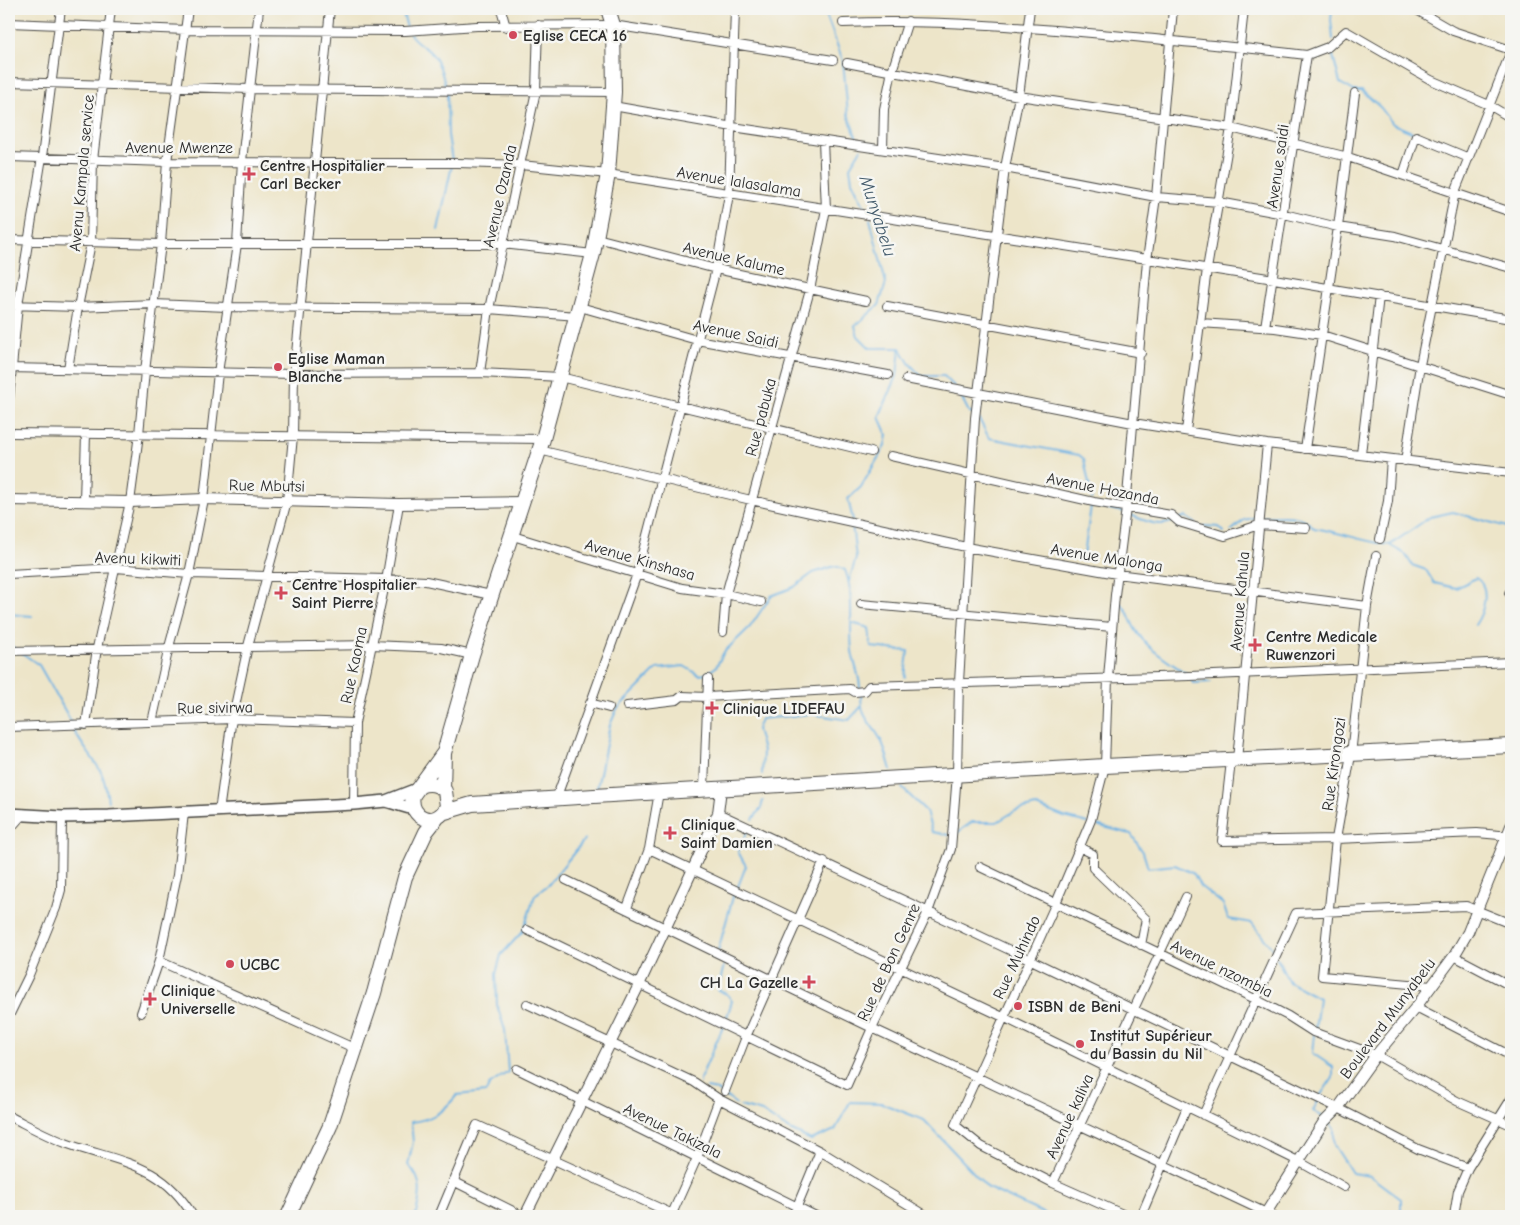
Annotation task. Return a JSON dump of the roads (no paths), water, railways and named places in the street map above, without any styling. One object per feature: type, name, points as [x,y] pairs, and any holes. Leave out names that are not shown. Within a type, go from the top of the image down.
[{"type":"highway","points":[[288,1216],[330,1126],[381,971],[405,878],[418,848],[441,815],[448,800],[445,792],[444,753],[491,595],[524,502],[579,311],[594,254],[608,174],[614,99],[613,24],[608,9]]},
{"type":"highway","points":[[415,812],[430,820],[472,804],[957,774],[1511,746]]},
{"type":"highway","points":[[418,848],[415,812],[411,802],[419,787],[444,753]]},
{"type":"highway","points":[[419,787],[431,784],[472,804]]},
{"type":"main road","points":[[9,814],[62,817],[219,812],[354,804],[386,801],[419,787]]},
{"type":"main road","points":[[386,801],[415,812]]},
{"type":"street","points":[[9,399],[10,368],[18,305],[42,157],[61,9]]},
{"type":"street","name":"Avenu Kampala service","points":[[68,369],[91,243],[93,160],[111,9]]},
{"type":"street","points":[[86,725],[97,648],[130,502],[161,244],[167,162],[188,9]]},
{"type":"street","points":[[152,722],[169,647],[189,574],[204,499],[213,436],[218,373],[236,244],[242,161],[259,9]]},
{"type":"street","points":[[219,812],[233,719],[248,646],[287,501],[293,436],[294,374],[330,9]]},
{"type":"street","points":[[501,9],[506,26]]},
{"type":"street","points":[[556,799],[637,574],[660,479],[682,406],[716,269],[729,194],[733,127],[735,9]]},
{"type":"street","name":"Rue de Bon Genre","points":[[746,1037],[847,1085],[900,968],[928,912],[952,849],[957,774],[959,682],[966,547],[975,415],[1005,168],[1019,96],[1030,9]]},
{"type":"street","name":"Rue Muhindo","points":[[1053,1183],[981,1146],[955,1124],[1056,903],[1089,823],[1106,766],[1108,678],[1116,574],[1125,512],[1147,260],[1156,197],[1173,9]]},
{"type":"street","points":[[1186,431],[1207,269],[1231,128],[1244,9]]},
{"type":"street","points":[[1405,461],[1420,365],[1455,192],[1511,51],[1452,31],[1415,9]]},
{"type":"street","points":[[883,149],[884,109],[892,71],[908,21]]},
{"type":"street","points":[[843,23],[908,21],[1029,27],[1307,55],[1328,47],[1346,31],[1431,80],[1489,104],[1511,118]]},
{"type":"street","points":[[9,23],[186,30],[408,31],[450,27],[613,24],[734,42],[833,60]]},
{"type":"street","name":"Avenue Ozanda","points":[[480,373],[489,309],[536,91],[538,25]]},
{"type":"street","name":"Avenue saidi","points":[[1265,327],[1274,279],[1307,55]]},
{"type":"street","points":[[847,63],[1019,96],[1231,128],[1348,156],[1511,212]]},
{"type":"street","points":[[9,82],[103,86],[321,90],[536,91],[614,99],[733,127],[1005,168],[1156,197],[1219,202],[1284,214],[1338,227],[1395,236],[1442,251],[1511,268]]},
{"type":"street","points":[[1305,450],[1348,156],[1355,93]]},
{"type":"street","points":[[1403,175],[1416,136],[1469,158]]},
{"type":"street","name":"Rue pabuka","points":[[723,632],[726,594],[810,290],[826,209],[823,141]]},
{"type":"street","name":"Avenue Mwenze","points":[[9,157],[167,162],[242,161],[521,165]]},
{"type":"street","name":"Avenue lalasalama","points":[[521,165],[608,174],[997,237],[1274,279],[1511,319]]},
{"type":"street","name":"Avenue Kalume","points":[[597,238],[716,269],[866,302]]},
{"type":"street","points":[[9,240],[161,244],[502,244],[594,254]]},
{"type":"street","points":[[1361,454],[1379,296]]},
{"type":"street","name":"Avenue Saidi","points":[[9,305],[78,307],[154,304],[227,307],[579,311],[697,340],[790,359],[888,375]]},
{"type":"street","points":[[887,306],[987,323],[1140,353]]},
{"type":"street","points":[[1200,323],[1265,327],[1322,335],[1511,395]]},
{"type":"street","points":[[10,368],[294,374],[480,373],[560,377],[871,452]]},
{"type":"street","points":[[906,379],[1133,423],[1305,450],[1361,454],[1391,460],[1511,474]]},
{"type":"street","name":"Avenue Malonga","points":[[9,433],[293,436],[541,445],[660,479],[966,547],[1116,574],[1366,606]]},
{"type":"street","points":[[84,500],[86,434]]},
{"type":"street","name":"Avenue Kahula","points":[[1267,444],[1246,674],[1222,841],[1336,840]]},
{"type":"street","name":"Avenue Hozanda","points":[[891,456],[1092,502],[1125,512],[1171,515],[1179,522],[1225,536],[1260,519],[1306,528]]},
{"type":"street","points":[[1380,539],[1388,501],[1391,460]]},
{"type":"street","name":"Rue Mbutsi","points":[[9,500],[130,502],[204,499],[399,504],[524,502]]},
{"type":"street","name":"Rue Kaoma","points":[[354,804],[355,723],[399,504]]},
{"type":"street","name":"Avenue Kinshasa","points":[[512,536],[682,588],[726,594],[761,602]]},
{"type":"street","name":"Rue Kirongozi","points":[[1376,556],[1366,606],[1351,755],[1336,840],[1322,976],[1431,986]]},
{"type":"street","name":"Avenu kikwiti","points":[[9,574],[116,568],[189,574],[385,579],[426,581],[491,595]]},
{"type":"street","points":[[860,604],[1112,627]]},
{"type":"street","points":[[15,650],[372,645],[441,648],[472,655]]},
{"type":"street","points":[[627,706],[677,700],[682,696],[707,697],[850,689],[855,692],[865,691],[869,686],[1359,670],[1511,662]]},
{"type":"street","points":[[704,789],[708,679]]},
{"type":"street","points":[[590,703],[609,708]]},
{"type":"street","name":"Rue sivirwa","points":[[9,727],[233,719],[355,723]]},
{"type":"street","points":[[453,1181],[524,1216],[639,985],[693,869],[718,812],[721,789]]},
{"type":"street","points":[[626,908],[648,849],[658,792]]},
{"type":"street","points":[[718,812],[1031,960],[1338,1108],[1418,1149],[1468,1168]]},
{"type":"street","points":[[141,1013],[159,962],[177,875],[184,813]]},
{"type":"street","points":[[9,830],[23,814]]},
{"type":"street","points":[[9,1016],[29,975],[56,908],[61,890],[62,817]]},
{"type":"street","points":[[1336,840],[1510,832]]},
{"type":"street","name":"Boulevard Munyabelu","points":[[1268,1215],[1298,1161],[1326,1121],[1338,1108],[1376,1055],[1454,956],[1477,910],[1510,832]]},
{"type":"street","points":[[1079,847],[1093,854],[1093,868],[1146,918],[1141,945]]},
{"type":"street","points":[[648,849],[1003,1017],[1106,1069],[1298,1161],[1344,1187]]},
{"type":"street","points":[[725,1091],[746,1037],[824,861]]},
{"type":"street","name":"Avenue nzombia","points":[[980,867],[1255,999],[1316,1033],[1376,1055],[1457,1101],[1511,1125]]},
{"type":"street","points":[[566,880],[872,1028],[1268,1215]]},
{"type":"street","name":"Avenue kaliva","points":[[1053,1183],[1186,897]]},
{"type":"street","points":[[1203,1115],[1278,948],[1296,913],[1330,910],[1466,906],[1511,924]]},
{"type":"street","points":[[527,930],[746,1037]]},
{"type":"street","points":[[1454,956],[1511,986]]},
{"type":"street","points":[[159,962],[356,1049]]},
{"type":"street","points":[[527,1004],[694,1082],[719,1099],[820,1152],[927,1216]]},
{"type":"street","points":[[1416,1006],[1511,1056]]},
{"type":"street","name":"Avenue Takizala","points":[[517,1068],[816,1216]]},
{"type":"street","points":[[439,1216],[477,1125],[553,1158],[673,1215],[719,1099]]},
{"type":"street","points":[[1454,1216],[1458,1191],[1468,1168],[1511,1099]]},
{"type":"street","points":[[1141,1216],[1187,1107]]},
{"type":"street","points":[[9,1116],[70,1145],[147,1169],[172,1189],[193,1216]]},
{"type":"street","points":[[793,1216],[820,1152]]},
{"type":"street","points":[[1053,1183],[1127,1216]]},
{"type":"waterway","points":[[397,9],[403,13],[407,28]]},
{"type":"waterway","name":"Munyabelu","points":[[824,9],[843,61],[848,114],[858,142]]},
{"type":"waterway","points":[[1332,9],[1333,39]]},
{"type":"waterway","points":[[410,34],[436,60],[441,69],[446,89]]},
{"type":"waterway","points":[[1333,46],[1332,52],[1340,83],[1354,91],[1362,91],[1381,108],[1393,124],[1414,133]]},
{"type":"waterway","points":[[447,93],[448,135],[452,161]]},
{"type":"waterway","name":"Munyabelu","points":[[861,149],[850,167],[852,181],[867,212]]},
{"type":"waterway","points":[[438,230],[452,165]]},
{"type":"waterway","name":"Munyabelu","points":[[853,520],[848,499],[861,487],[885,446],[887,435],[879,417],[897,376],[900,348],[870,348],[858,336],[855,326],[879,305],[886,283],[870,219]]},
{"type":"waterway","points":[[901,349],[909,363],[921,376],[944,376],[954,386]]},
{"type":"waterway","points":[[958,391],[969,412],[973,414]]},
{"type":"waterway","points":[[979,419],[989,438],[1079,455],[1084,459],[1092,499]]},
{"type":"waterway","points":[[1091,505],[1124,512]]},
{"type":"waterway","points":[[1084,555],[1091,506]]},
{"type":"waterway","points":[[1262,517],[1297,517],[1303,519],[1314,528],[1390,545],[1430,517],[1453,512],[1511,528]]},
{"type":"waterway","points":[[1128,514],[1157,524],[1174,521]]},
{"type":"waterway","points":[[1178,519],[1186,517],[1195,523]]},
{"type":"waterway","points":[[1231,531],[1244,520],[1257,517]]},
{"type":"waterway","name":"Munyabelu","points":[[849,581],[856,558],[852,524]]},
{"type":"waterway","points":[[1204,526],[1219,527],[1224,532]]},
{"type":"waterway","points":[[1391,546],[1405,554],[1412,565],[1426,570],[1434,583],[1456,588],[1476,578],[1481,582],[1485,593],[1483,607],[1475,625]]},
{"type":"waterway","points":[[597,788],[610,725],[617,709],[657,669],[684,666],[699,675],[706,674],[716,667],[724,652],[750,627],[771,596],[794,587],[813,573],[835,566],[845,570],[848,580],[851,600],[852,651],[860,689]]},
{"type":"waterway","points":[[1118,601],[1127,611],[1134,627],[1144,641],[1158,654],[1187,674]]},
{"type":"waterway","points":[[9,614],[32,616]]},
{"type":"waterway","points":[[852,623],[869,628],[871,647],[908,651],[905,677]]},
{"type":"waterway","points":[[9,627],[10,645],[14,648]]},
{"type":"waterway","points":[[22,653],[39,665],[72,723]]},
{"type":"waterway","points":[[1191,679],[1193,683],[1211,682]]},
{"type":"waterway","points":[[861,694],[864,715],[881,740],[891,770]]},
{"type":"waterway","points":[[762,774],[763,751],[757,729],[761,719],[811,714],[849,720],[861,707]]},
{"type":"waterway","points":[[73,728],[101,772],[108,801]]},
{"type":"waterway","points":[[902,788],[926,811],[932,832],[949,835]]},
{"type":"waterway","points":[[753,819],[761,808],[763,801]]},
{"type":"waterway","points":[[954,835],[972,822],[997,822],[1015,811],[1036,806],[1064,817],[1088,823]]},
{"type":"waterway","points":[[1092,824],[1131,834],[1143,852],[1148,868],[1175,865],[1194,874],[1200,886],[1223,904],[1228,919],[1252,923],[1274,951]]},
{"type":"waterway","points":[[737,889],[746,866],[738,852],[747,832]]},
{"type":"waterway","points":[[415,1216],[420,1189],[417,1177],[408,1165],[413,1142],[411,1122],[437,1114],[457,1095],[486,1092],[489,1085],[508,1072],[505,1030],[497,1005],[496,974],[501,955],[523,931],[535,895],[548,885],[585,839]]},
{"type":"waterway","points":[[718,951],[734,893]]},
{"type":"waterway","points":[[1277,958],[1289,982],[1319,998],[1315,1030]]},
{"type":"waterway","points":[[725,961],[718,990],[727,994],[732,1001],[725,1023]]},
{"type":"waterway","points":[[700,1083],[700,1079],[723,1027]]},
{"type":"waterway","points":[[1314,1035],[1312,1053],[1333,1067],[1333,1077],[1320,1096]]},
{"type":"waterway","points":[[707,1088],[717,1090],[736,1104]]},
{"type":"waterway","points":[[1318,1101],[1313,1111],[1323,1117]]},
{"type":"waterway","points":[[740,1106],[762,1112],[788,1129],[811,1140],[835,1130],[850,1102],[881,1103],[924,1120],[988,1188],[1049,1216]]},
{"type":"waterway","points":[[1328,1122],[1334,1129],[1334,1145],[1352,1173],[1370,1176],[1401,1199],[1401,1216]]},
{"type":"place","name":"Eglise CECA 16","points":[[513,35]]},
{"type":"place","name":"Centre Hospitalier Carl Becker","points":[[249,174]]},
{"type":"place","name":"Eglise Maman Blanche","points":[[278,367]]},
{"type":"place","name":"Centre Hospitalier Saint Pierre","points":[[281,593]]},
{"type":"place","name":"Centre Medicale Ruwenzori","points":[[1255,645]]},
{"type":"place","name":"Clinique LIDEFAU","points":[[712,708]]},
{"type":"place","name":"Clinique Saint Damien","points":[[670,833]]},
{"type":"place","name":"UCBC","points":[[230,964]]},
{"type":"place","name":"CH La Gazelle","points":[[809,982]]},
{"type":"place","name":"Clinique Universelle","points":[[150,999]]},
{"type":"place","name":"ISBN de Beni","points":[[1018,1006]]},
{"type":"place","name":"Institut Supérieur du Bassin du Nil","points":[[1080,1044]]}]
